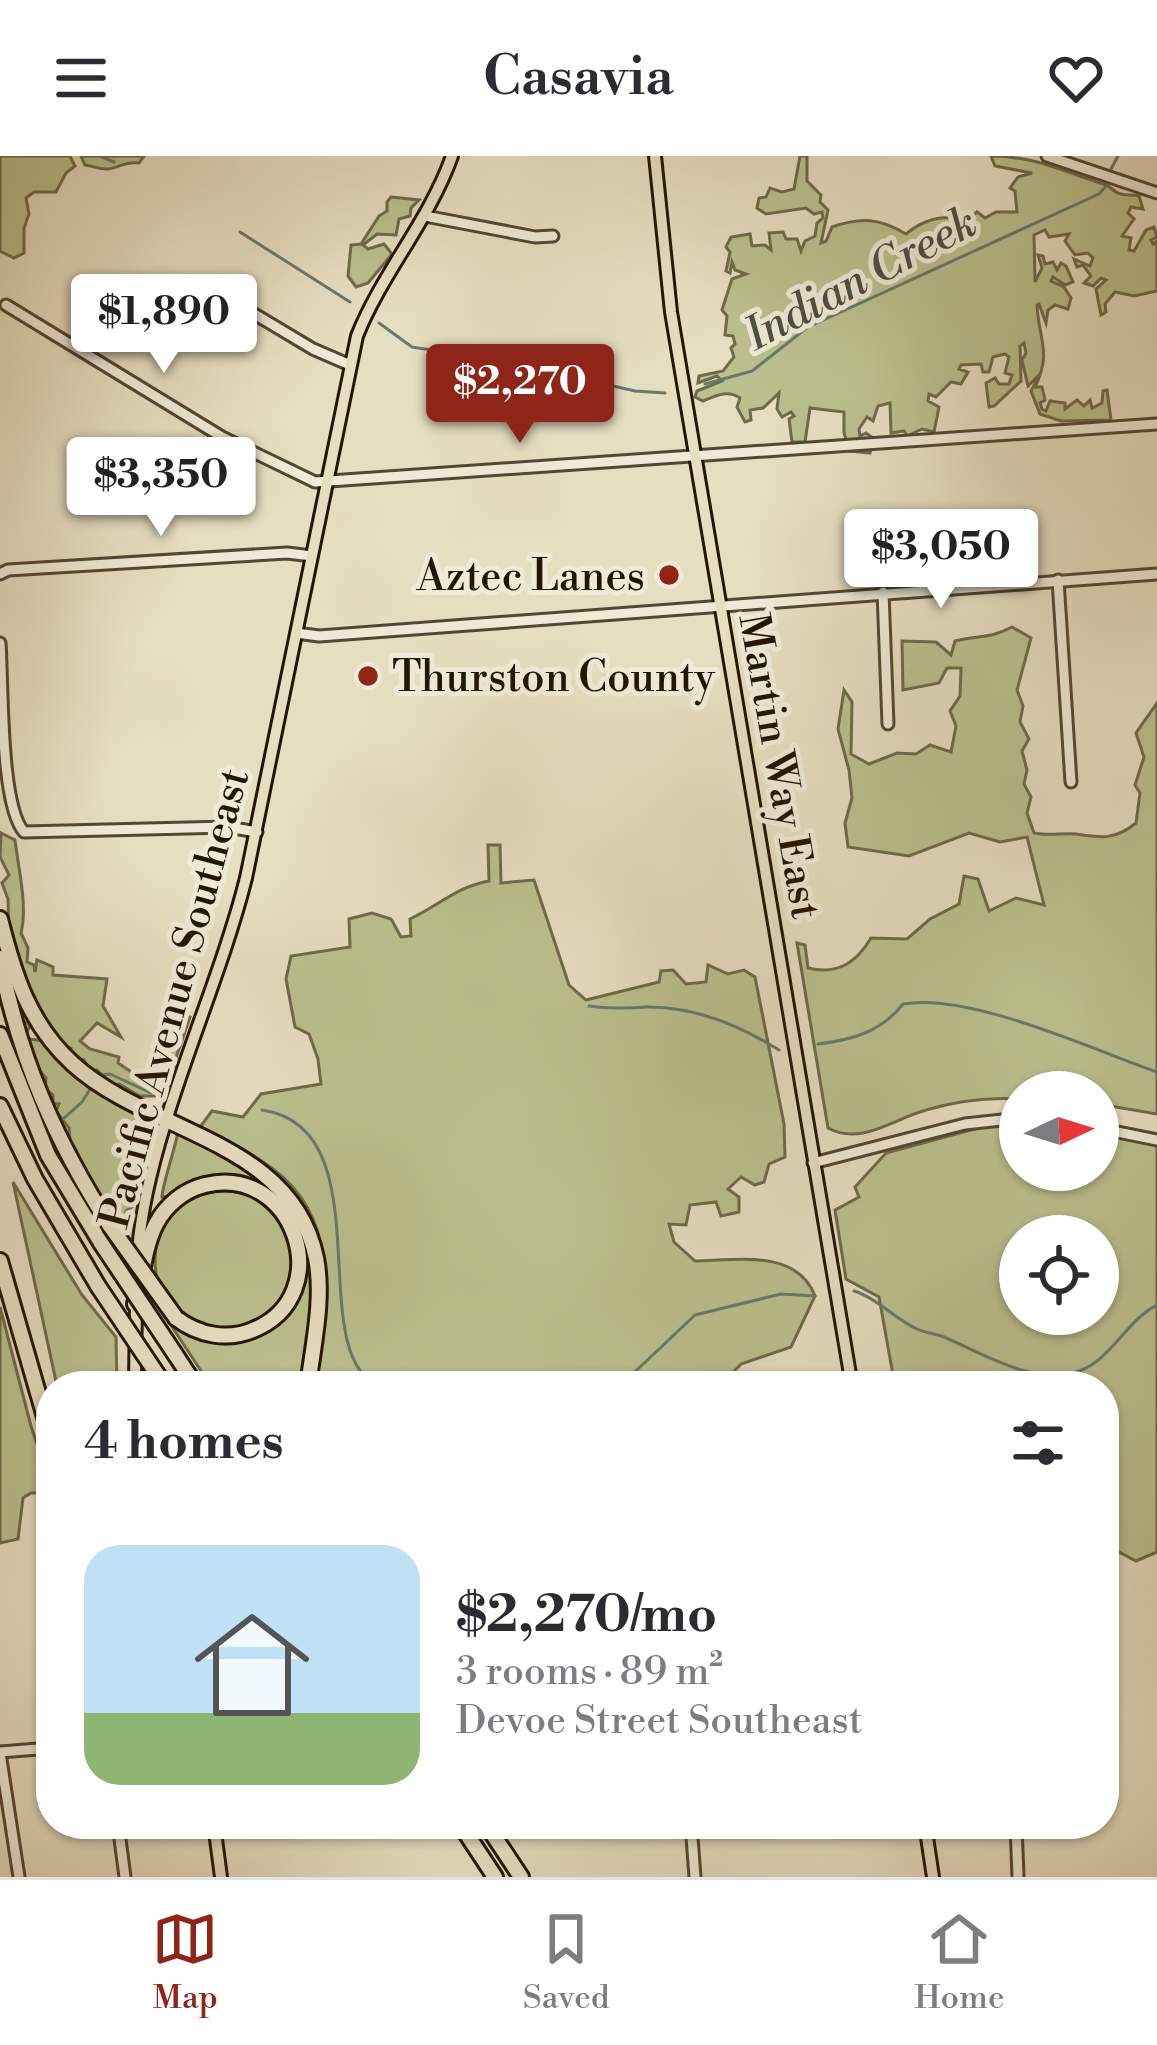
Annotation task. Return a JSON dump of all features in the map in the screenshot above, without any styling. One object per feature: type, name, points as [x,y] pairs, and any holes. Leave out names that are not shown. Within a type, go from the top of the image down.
[{"type":"highway","points":[[0,919],[13,973],[49,1038],[86,1074],[256,1167],[299,1213],[318,1271],[309,1371]]},
{"type":"highway","points":[[0,958],[15,1026],[39,1096],[69,1159],[110,1226],[176,1318],[200,1332],[233,1336],[265,1324],[284,1307],[297,1284],[300,1248],[288,1217],[269,1197],[251,1187],[223,1183],[197,1187],[180,1197],[156,1224],[135,1304]]},
{"type":"highway","points":[[0,1035],[48,1155],[186,1371]]},
{"type":"highway","points":[[0,1106],[34,1179],[155,1371]]},
{"type":"highway","points":[[0,1261],[36,1386]]},
{"type":"highway","points":[[470,1839],[495,1877]]},
{"type":"highway","points":[[497,1839],[521,1877]]},
{"type":"main road","name":"Pacific Avenue Southeast","points":[[135,1371],[140,1226],[152,1169],[229,943],[257,832],[350,365],[374,299],[425,216],[452,156]]},
{"type":"main road","name":"Martin Way East","points":[[655,156],[671,313],[849,1371]]},
{"type":"main road","points":[[216,1839],[221,1877]]},
{"type":"main road","points":[[927,1839],[933,1877]]},
{"type":"street","points":[[1047,156],[1157,194]]},
{"type":"street","points":[[425,216],[535,237],[553,236]]},
{"type":"street","points":[[201,282],[314,350],[350,365]]},
{"type":"street","points":[[6,305],[222,437],[306,481],[1157,424]]},
{"type":"street","points":[[4,572],[312,556]]},
{"type":"street","points":[[296,633],[319,636],[1157,574]]},
{"type":"street","points":[[1058,580],[1071,782]]},
{"type":"street","points":[[883,592],[888,724]]},
{"type":"street","points":[[0,643],[10,803],[24,832],[227,827],[257,832]]},
{"type":"street","points":[[813,1163],[965,1124],[999,1120]]},
{"type":"street","points":[[1119,1132],[1157,1140]]},
{"type":"street","points":[[19,1877],[0,1753],[36,1749]]},
{"type":"street","points":[[120,1839],[124,1877]]},
{"type":"street","points":[[692,1839],[695,1877]]},
{"type":"street","points":[[1017,1839],[1018,1877]]},
{"type":"green space","points":[[0,156],[70,156],[75,166],[56,192],[34,192],[26,198],[24,253],[14,258],[0,251]]},
{"type":"green space","points":[[81,156],[144,156],[139,163],[106,169],[85,165]]},
{"type":"green space","points":[[800,156],[807,156],[807,181],[828,210],[821,243],[832,227],[852,222],[879,222],[906,234],[934,220],[967,220],[977,212],[985,218],[996,212],[1017,212],[1015,191],[1010,188],[1018,177],[1032,173],[995,166],[991,156],[1037,162],[1139,196],[1143,209],[1131,207],[1128,213],[1134,219],[1122,236],[1131,238],[1129,250],[1134,251],[1146,230],[1154,227],[1157,237],[1151,240],[1153,244],[1157,241],[1157,291],[1134,296],[1115,292],[1101,315],[1096,289],[1106,280],[1101,278],[1093,286],[1084,283],[1091,276],[1074,259],[1090,266],[1093,258],[1088,253],[1075,255],[1065,241],[1069,234],[1049,237],[1045,230],[1034,235],[1035,282],[1042,268],[1038,255],[1045,264],[1053,262],[1057,270],[1061,263],[1066,266],[1073,282],[1065,285],[1053,277],[1051,281],[1064,287],[1071,298],[1068,309],[1055,305],[1048,310],[1046,323],[1037,305],[1044,355],[1040,375],[1035,387],[1042,387],[1042,409],[1046,411],[1050,401],[1065,403],[1065,409],[1077,400],[1084,406],[1090,400],[1092,408],[1102,403],[1107,390],[1111,420],[1061,421],[1040,414],[1031,391],[1040,374],[1028,386],[1024,343],[1020,346],[1021,381],[994,406],[989,407],[986,383],[995,378],[999,384],[1009,384],[1012,375],[1005,373],[1009,357],[1005,354],[993,357],[989,372],[983,372],[981,364],[961,365],[959,369],[968,372],[961,384],[951,382],[936,397],[929,394],[928,401],[939,407],[934,432],[891,433],[890,403],[878,406],[873,421],[867,417],[859,429],[860,436],[866,433],[873,438],[870,453],[850,451],[844,412],[810,408],[805,442],[792,442],[789,419],[794,416],[791,412],[782,417],[777,409],[779,393],[763,408],[750,410],[751,420],[745,422],[737,407],[740,398],[735,395],[703,401],[695,397],[697,391],[722,381],[717,376],[698,383],[699,376],[723,371],[734,357],[733,336],[725,335],[727,316],[722,310],[732,279],[746,274],[735,270],[732,262],[730,273],[726,271],[731,237],[750,234],[752,246],[765,245],[771,250],[769,233],[783,232],[786,239],[797,239],[801,251],[823,218],[822,212],[814,214],[806,208],[766,214],[757,208],[759,198],[766,197],[770,188],[794,189]]},
{"type":"green space","points":[[391,197],[419,200],[410,216],[399,219],[396,235],[377,234],[363,245],[368,249],[384,244],[392,254],[368,283],[356,287],[348,276],[351,245],[361,244],[387,211]]},
{"type":"green space","points":[[1012,627],[1031,638],[1017,690],[1023,706],[1020,722],[1029,739],[1022,751],[1027,770],[1024,784],[1031,797],[1027,813],[1034,833],[1108,836],[1136,823],[1140,793],[1135,785],[1144,757],[1136,733],[1157,703],[1157,1114],[1119,1108],[1119,1071],[999,1071],[999,1099],[949,1104],[865,1133],[840,1133],[828,1128],[797,943],[805,945],[808,968],[828,970],[845,965],[871,938],[907,939],[930,919],[959,904],[964,876],[978,879],[989,911],[1016,898],[1044,905],[1027,837],[1000,842],[969,833],[909,856],[848,847],[845,823],[852,798],[838,729],[844,690],[852,702],[851,754],[869,764],[897,753],[916,754],[930,745],[951,752],[956,726],[950,711],[960,696],[961,668],[947,668],[939,683],[903,690],[902,641],[936,642],[951,655],[955,641]]},
{"type":"green space","points":[[1,833],[15,840],[27,962],[35,972],[37,960],[53,967],[53,975],[107,979],[103,1006],[121,1037],[97,1023],[80,1041],[90,1049],[119,1057],[118,1063],[154,1087],[185,1015],[190,1017],[166,1087],[157,1096],[140,1096],[119,1084],[114,1087],[97,1070],[90,1072],[84,1060],[71,1056],[71,1048],[60,1046],[38,1004],[31,1001],[9,942],[8,899],[2,883],[9,875],[0,857]]},
{"type":"green space","points":[[488,845],[500,845],[501,883],[534,880],[569,985],[586,1000],[659,982],[661,971],[673,970],[686,984],[706,982],[708,965],[728,974],[744,970],[755,977],[784,1124],[785,1157],[769,1164],[764,1182],[755,1185],[741,1177],[728,1189],[739,1197],[739,1212],[721,1216],[716,1202],[690,1205],[686,1225],[669,1224],[674,1242],[695,1261],[764,1260],[795,1271],[806,1281],[815,1296],[791,1347],[741,1364],[734,1371],[316,1371],[324,1269],[311,1215],[296,1190],[273,1169],[200,1127],[212,1111],[243,1117],[261,1094],[321,1084],[309,1034],[295,1027],[286,979],[291,956],[350,947],[349,919],[372,913],[391,919],[401,937],[411,936],[410,919],[457,892],[489,881]]},
{"type":"green space","points":[[27,1022],[29,1039],[46,1041],[58,1059],[150,1116],[147,1137],[138,1137],[140,1163],[125,1224],[118,1227],[118,1216],[109,1213],[108,1201],[96,1195],[76,1150],[71,1151],[69,1128],[56,1111],[59,1104],[53,1103],[53,1095],[45,1089],[46,1078],[32,1062],[22,1024]]},
{"type":"green space","points":[[993,1124],[999,1124],[999,1191],[1119,1191],[1119,1136],[1157,1144],[1157,1552],[1136,1561],[1119,1552],[1119,1371],[892,1371],[879,1297],[846,1279],[835,1210],[859,1197],[855,1187],[886,1153]]},
{"type":"green space","points":[[178,1132],[242,1166],[279,1197],[240,1180],[219,1177],[162,1197]]},
{"type":"green space","points":[[13,1182],[82,1295],[116,1337],[117,1371],[54,1371]]},
{"type":"green space","points":[[224,1191],[251,1196],[273,1211],[288,1233],[293,1260],[288,1287],[273,1309],[251,1324],[224,1329],[197,1324],[175,1309],[160,1287],[155,1260],[160,1233],[175,1211],[197,1196]]},
{"type":"green space","points":[[306,1255],[314,1291],[305,1371],[201,1371],[157,1304],[175,1323],[252,1336],[303,1278]]},
{"type":"green space","points":[[0,1307],[36,1441],[36,1493],[23,1498],[18,1539],[0,1543]]},
{"type":"waterway","name":"Indian Creek","points":[[100,156],[114,162]]},
{"type":"waterway","name":"Indian Creek","points":[[1111,169],[1118,156]]},
{"type":"waterway","name":"Indian Creek","points":[[705,384],[752,371],[808,327],[1099,194],[1106,186]]},
{"type":"waterway","name":"Indian Creek","points":[[240,232],[350,302]]},
{"type":"waterway","name":"Indian Creek","points":[[379,323],[412,347],[665,393]]},
{"type":"waterway","points":[[818,1044],[865,1033],[903,1004],[930,1003],[995,1014],[1157,1072]]},
{"type":"waterway","points":[[589,1006],[698,1014],[732,1025],[779,1050]]},
{"type":"waterway","points":[[100,1075],[110,1074],[151,1093]]},
{"type":"waterway","points":[[63,1119],[92,1086]]},
{"type":"waterway","points":[[262,1110],[299,1126],[322,1156],[333,1197],[345,1331],[363,1371]]},
{"type":"waterway","points":[[854,1291],[917,1329],[1027,1371]]},
{"type":"waterway","points":[[636,1371],[695,1315],[781,1294],[815,1296]]},
{"type":"waterway","points":[[1079,1371],[1157,1305]]},
{"type":"place","name":"Aztec Lanes","points":[[669,575]]},
{"type":"place","name":"Thurston County","points":[[368,676]]}]
